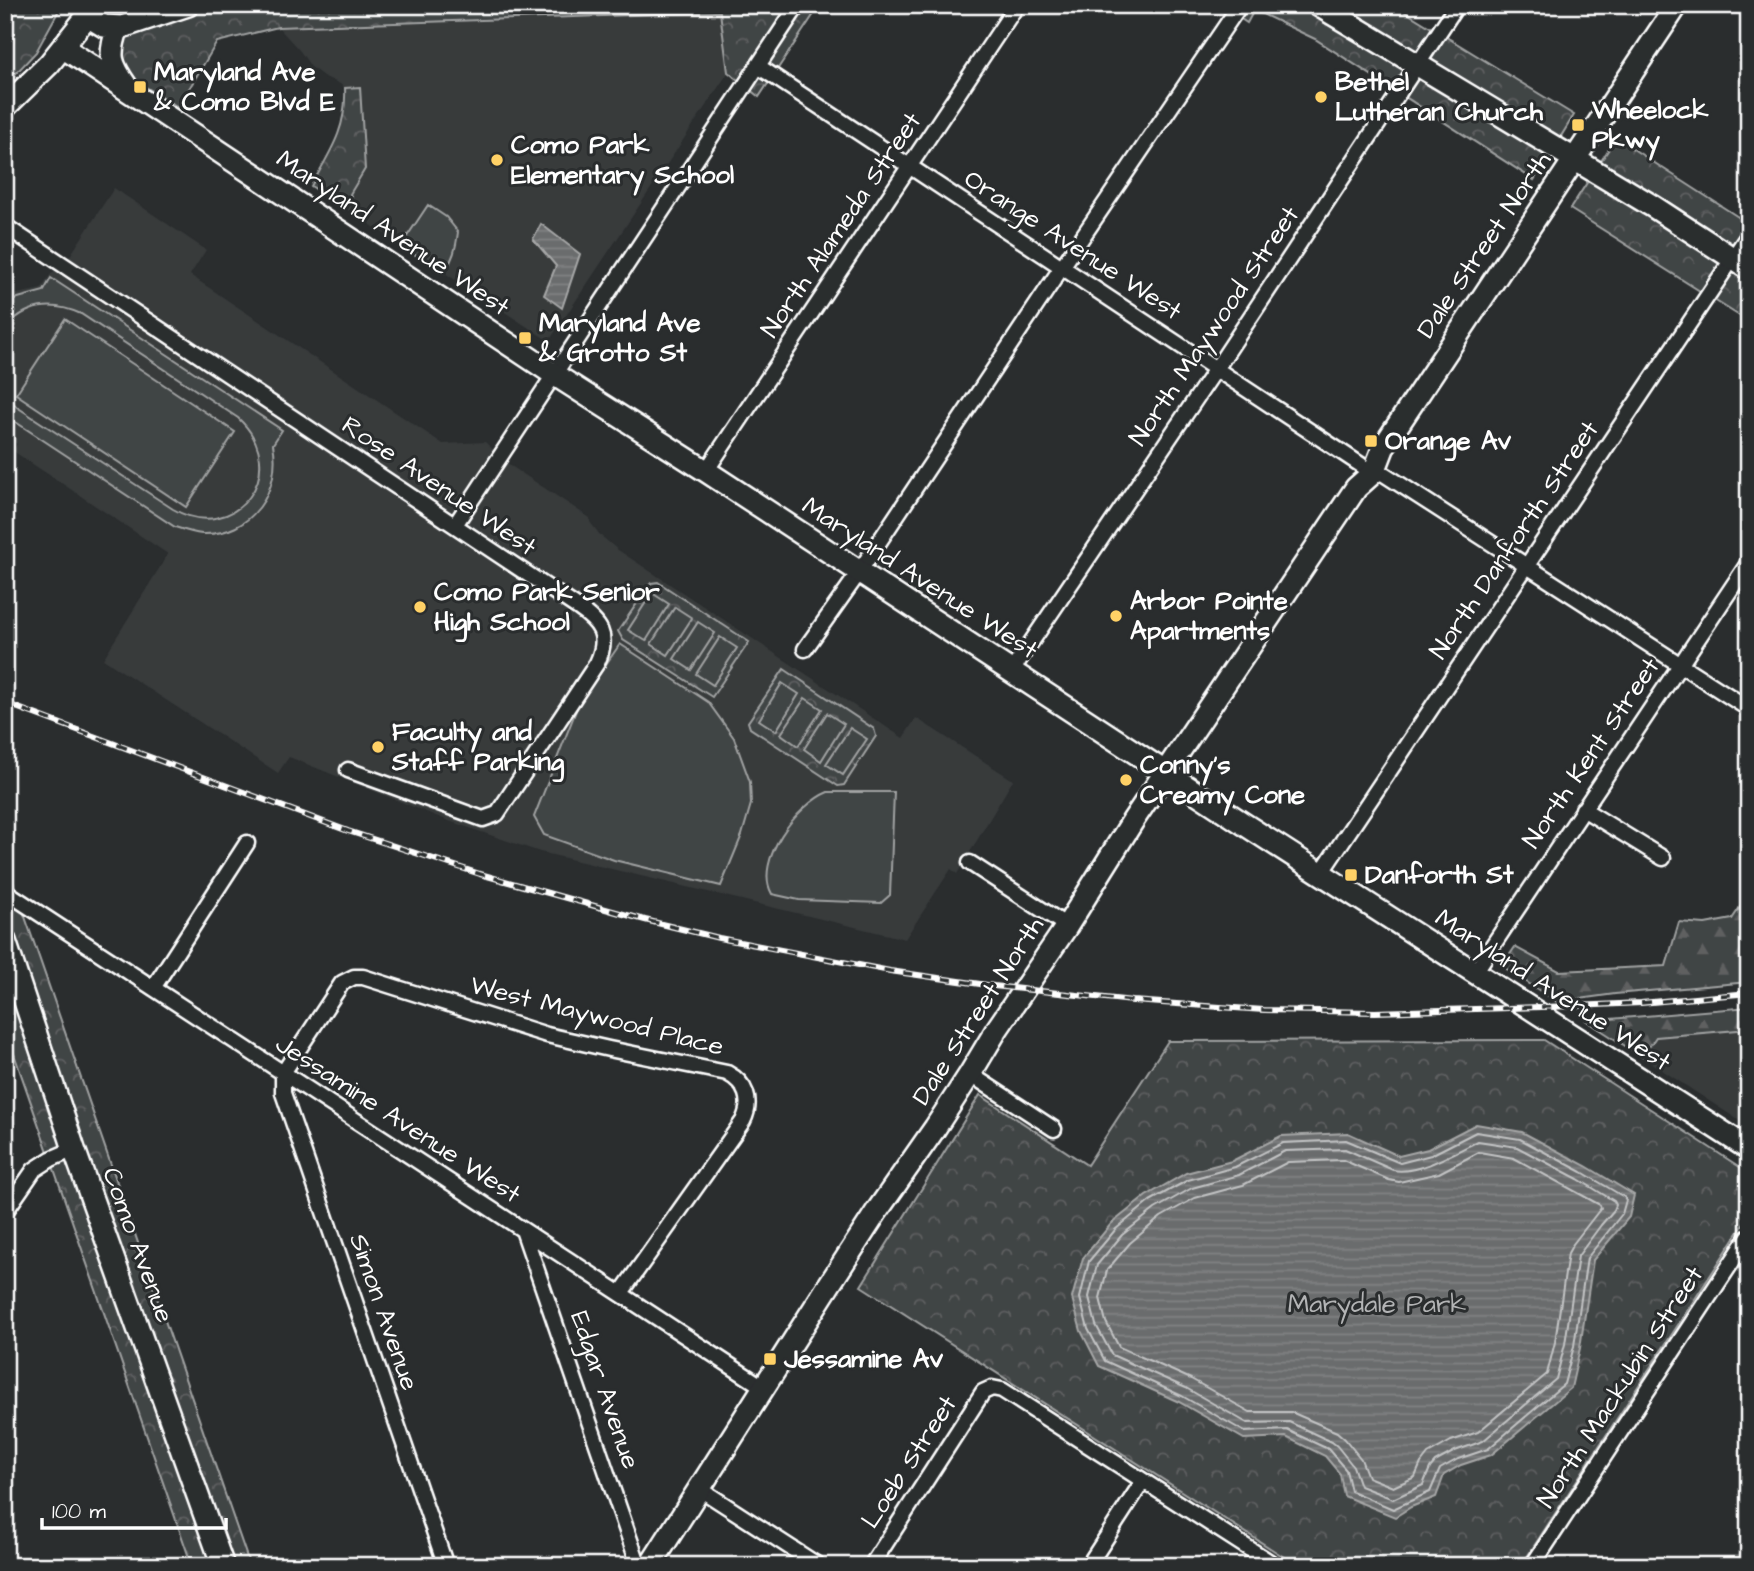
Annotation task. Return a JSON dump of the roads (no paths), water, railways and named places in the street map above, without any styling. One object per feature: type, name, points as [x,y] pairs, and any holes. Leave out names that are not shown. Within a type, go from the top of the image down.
[{"type":"street","points":[[5,107],[64,48],[88,9],[104,26],[122,27],[188,5]]},
{"type":"street","points":[[455,526],[798,5]]},
{"type":"street","name":"North Alameda Street","points":[[706,471],[1017,5]]},
{"type":"street","points":[[805,649],[1240,5]]},
{"type":"street","points":[[1318,5],[1654,207],[1741,264]]},
{"type":"street","name":"North Maywood Street","points":[[1011,672],[1457,5]]},
{"type":"street","name":"Dale Street North","points":[[650,1566],[877,1211],[1067,926],[1134,818],[1677,5]]},
{"type":"street","points":[[118,27],[113,39],[112,60],[114,69],[130,92]]},
{"type":"street","name":"Maryland Avenue West","points":[[64,48],[555,375],[1749,1149]]},
{"type":"street","name":"Orange Avenue West","points":[[758,66],[1367,469],[1384,474],[1749,709]]},
{"type":"street","name":"Rose Avenue West","points":[[5,226],[577,607],[598,625],[603,637],[603,650],[597,663],[497,814],[483,818],[348,770]]},
{"type":"street","name":"North Danforth Street","points":[[1321,873],[1526,565],[1741,264],[1749,234]]},
{"type":"street","name":"North Kent Street","points":[[1475,972],[1749,562]]},
{"type":"street","points":[[1583,809],[1663,858]]},
{"type":"street","points":[[153,988],[247,844]]},
{"type":"street","points":[[970,863],[1067,926]]},
{"type":"street","name":"Jessamine Avenue West","points":[[5,891],[763,1387]]},
{"type":"street","name":"Como Avenue","points":[[5,941],[74,1149],[223,1566]]},
{"type":"street","name":"West Maywood Place","points":[[283,1073],[342,983],[358,977],[557,1037],[727,1073],[735,1077],[741,1083],[748,1100],[745,1117],[621,1293]]},
{"type":"street","name":"Simon Avenue","points":[[283,1073],[283,1093],[446,1566]]},
{"type":"street","points":[[970,1074],[1054,1129]]},
{"type":"street","points":[[5,1212],[34,1170],[51,1158],[74,1149]]},
{"type":"street","name":"Edgar Avenue","points":[[523,1230],[639,1566]]},
{"type":"street","name":"North Mackubin Street","points":[[1532,1566],[1749,1236]]},
{"type":"street","name":"Loeb Street","points":[[871,1566],[983,1392],[992,1388],[1002,1390],[1143,1481]]},
{"type":"street","points":[[1088,1566],[1143,1481],[1276,1566]]},
{"type":"street","points":[[700,1489],[819,1566]]},
{"type":"street","points":[[1746,1566],[1749,1561]]},
{"type":"water","points":[[541,224],[580,254],[562,308],[544,295],[556,266],[533,239]]},
{"type":"water","points":[[1476,1124],[1522,1132],[1634,1195],[1629,1217],[1593,1260],[1571,1388],[1491,1455],[1461,1465],[1444,1475],[1436,1497],[1395,1517],[1344,1496],[1340,1474],[1325,1456],[1286,1437],[1244,1439],[1179,1402],[1099,1366],[1081,1331],[1072,1298],[1083,1258],[1111,1224],[1146,1196],[1186,1173],[1232,1161],[1281,1136],[1348,1133],[1399,1156],[1428,1149]]},
{"type":"railway","points":[[5,703],[348,831],[480,874],[719,938],[890,971],[994,986],[1133,1001],[1264,1010],[1375,1012],[1575,1006],[1749,993]]},
{"type":"place","name":"Maryland Ave & Como Blvd E","points":[[140,87]]},
{"type":"place","name":"Bethel Lutheran Church","points":[[1321,97]]},
{"type":"place","name":"Wheelock Pkwy","points":[[1578,125]]},
{"type":"place","name":"Como Park Elementary School","points":[[497,160]]},
{"type":"place","name":"Maryland Ave & Grotto St","points":[[525,338]]},
{"type":"place","name":"Orange Av","points":[[1371,441]]},
{"type":"place","name":"Como Park Senior High School","points":[[420,607]]},
{"type":"place","name":"Arbor Pointe Apartments","points":[[1116,616]]},
{"type":"place","name":"Faculty and Staff Parking","points":[[378,747]]},
{"type":"place","name":"Conny's Creamy Cone","points":[[1126,780]]},
{"type":"place","name":"Danforth St","points":[[1351,875]]},
{"type":"place","name":"Jessamine Av","points":[[770,1359]]},
{"type":"park label","name":"Marydale Park","points":[[1377,1304]]}]
